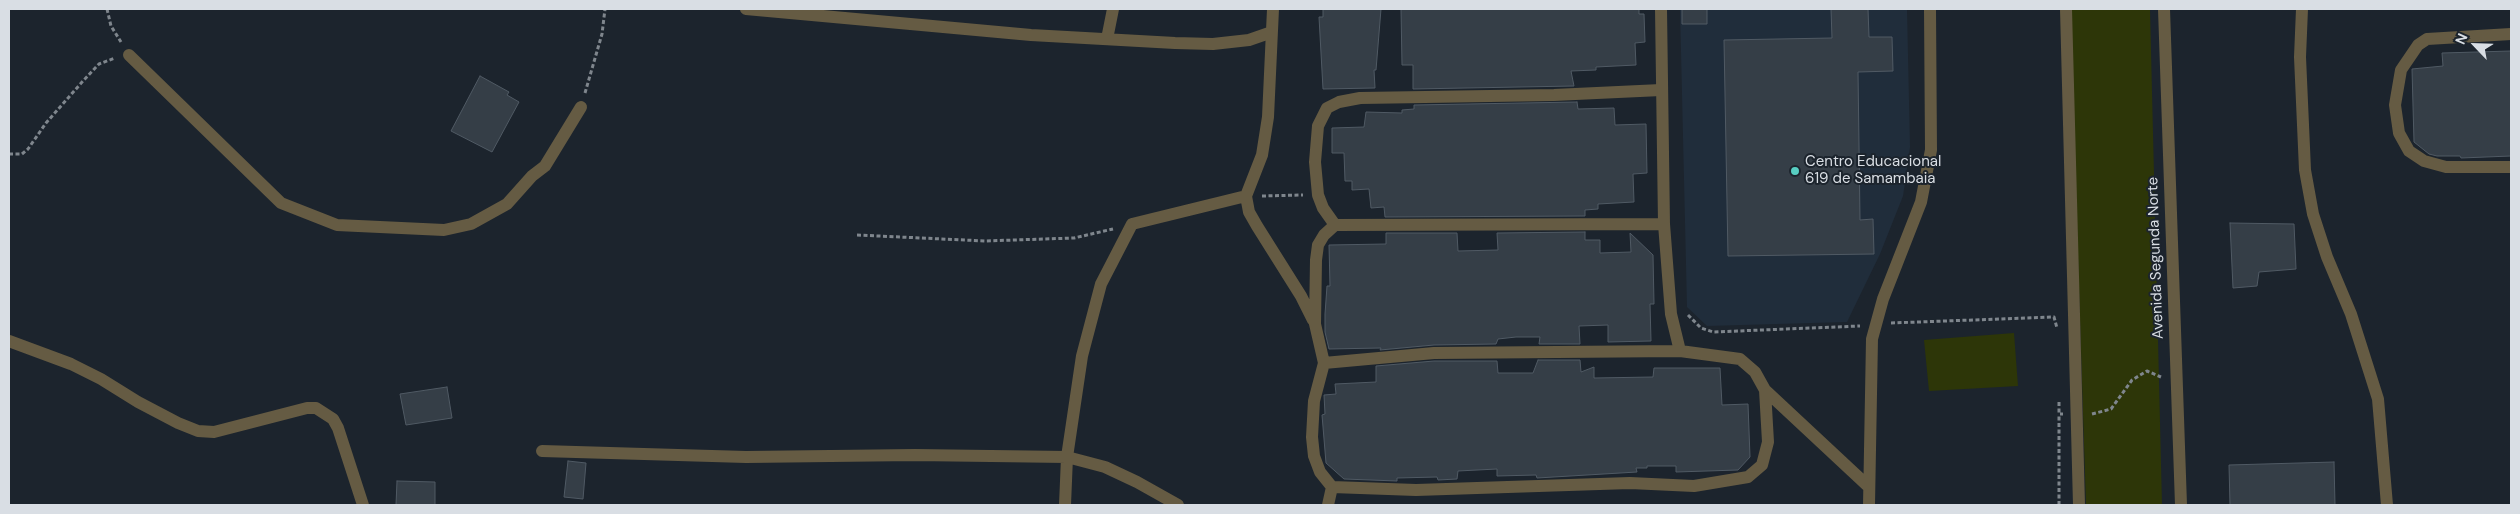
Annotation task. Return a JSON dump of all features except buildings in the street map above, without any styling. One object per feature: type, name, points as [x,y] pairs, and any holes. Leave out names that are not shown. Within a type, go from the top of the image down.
[{"type":"street","points":[[746,9],[1031,35],[1213,44],[1249,40],[1272,32]]},
{"type":"street","points":[[1107,39],[1113,9]]},
{"type":"street","points":[[1273,9],[1268,117],[1262,155],[1246,196],[1249,212],[1301,296],[1316,324]]},
{"type":"street","points":[[1661,9],[1664,224],[1671,314],[1680,351]]},
{"type":"street","points":[[1869,505],[1872,340],[1882,299],[1922,202],[1931,150],[1930,9]]},
{"type":"street","points":[[2066,9],[2075,415],[2079,505]]},
{"type":"street","name":"Avenida Segunda Norte","points":[[2164,9],[2181,505]]},
{"type":"street","points":[[2302,9],[2300,57],[2305,170],[2313,214],[2327,257],[2350,314],[2378,399],[2388,505]]},
{"type":"street","points":[[2511,34],[2427,39],[2418,45],[2401,70],[2395,105],[2399,133],[2409,151],[2424,161],[2446,167],[2511,167]]},
{"type":"street","points":[[129,55],[281,203],[337,225],[444,230],[471,224],[507,204],[532,176],[545,166],[581,107]]},
{"type":"street","points":[[1335,225],[1323,208],[1318,194],[1315,162],[1318,126],[1328,108],[1339,102],[1360,98],[1554,95],[1662,90]]},
{"type":"street","points":[[1065,505],[1067,457],[1082,356],[1101,284],[1132,224],[1246,196]]},
{"type":"street","points":[[1664,224],[1335,225],[1324,235],[1318,246],[1314,290],[1316,324],[1324,363],[1314,401],[1312,437],[1314,456],[1320,472],[1332,487],[1416,490],[1630,484],[1694,486],[1748,477],[1762,465],[1768,442],[1765,390]]},
{"type":"street","points":[[9,341],[86,371],[178,424],[198,431],[214,432],[307,408],[316,408],[333,419],[338,428],[363,505]]},
{"type":"street","points":[[1324,363],[1434,353],[1680,351],[1740,359],[1755,372],[1765,390],[1868,487]]},
{"type":"street","points":[[542,451],[746,457],[1067,457],[1104,467],[1137,482],[1178,505]]},
{"type":"street","points":[[1328,505],[1332,487]]},
{"type":"path","points":[[9,154],[22,154],[28,149],[46,123],[99,64],[129,55],[111,26],[107,9]]},
{"type":"path","points":[[581,107],[602,34],[605,9]]},
{"type":"path","points":[[1246,196],[1318,194]]},
{"type":"path","points":[[857,235],[985,241],[1074,238],[1132,224]]},
{"type":"path","points":[[1684,307],[1691,319],[1701,328],[1713,332],[2054,318],[2057,335]]},
{"type":"path","points":[[2059,414],[2098,414],[2111,409],[2132,380],[2147,371],[2177,383]]},
{"type":"path","points":[[2058,394],[2058,505]]},
{"type":"shaded area","name":"Centro Educacional 619 de Samambaia","points":[[1680,9],[1907,9],[1910,147],[1903,196],[1880,254],[1847,322],[1707,326],[1687,307]]},
{"type":"green space","points":[[2070,9],[2150,9],[2162,505],[2086,505]]},
{"type":"green space","points":[[2014,333],[2018,386],[1929,391],[1924,340]]},
{"type":"place","name":"Centro Educacional 619 de Samambaia","points":[[1795,171]]}]
